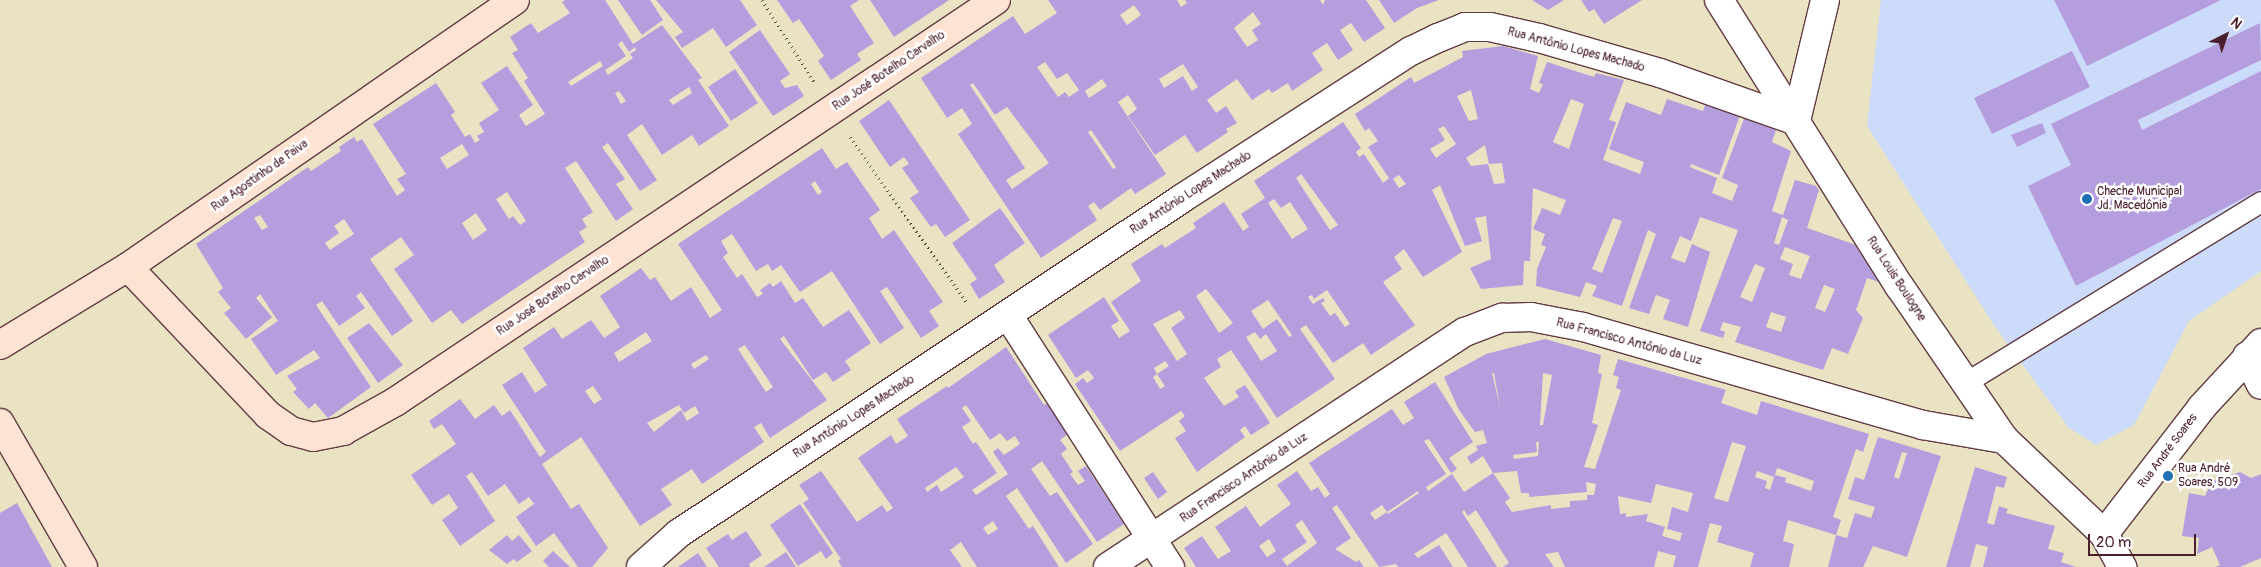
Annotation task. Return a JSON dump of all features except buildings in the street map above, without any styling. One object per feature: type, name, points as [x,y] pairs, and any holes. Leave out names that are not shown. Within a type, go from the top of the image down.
[{"type":"main road","name":"Rua Agostinho de Paiva","points":[[0,345],[128,267],[515,0]]},
{"type":"main road","name":"Rua José Botelho Carvalho","points":[[128,267],[268,415],[291,431],[313,437],[342,431],[395,402],[996,0]]},
{"type":"main road","points":[[0,423],[82,567]]},
{"type":"street","name":"Rua Louis Boulogne","points":[[1720,0],[1900,287],[2004,438],[2104,534]]},
{"type":"street","points":[[1796,121],[1825,0]]},
{"type":"street","name":"Rua Antônio Lopes Machado","points":[[641,567],[678,534],[997,322],[1411,51],[1466,27],[1490,27],[1539,38],[1660,73],[1796,121]]},
{"type":"street","name":"Rua Francisco Antônio da Luz","points":[[1108,567],[1465,332],[1485,323],[1516,317],[1583,328],[1923,424],[2004,438]]},
{"type":"street","points":[[997,322],[1170,567]]},
{"type":"street","points":[[2254,350],[2261,385]]},
{"type":"street","name":"Rua André Soares","points":[[2104,534],[2202,407],[2254,350]]},
{"type":"street","points":[[2104,534],[2122,567]]},
{"type":"lane","points":[[1966,383],[2261,202]]},
{"type":"path","points":[[762,0],[831,110],[997,322]]},
{"type":"shaded area","name":"Cheche Municipal Jd. Macedônia","points":[[1881,0],[2261,0],[2261,271],[2189,321],[2134,425],[2096,445],[2068,427],[1994,325],[1867,126]]},
{"type":"place","name":"Cheche Municipal Jd. Macedônia","points":[[2087,199]]},
{"type":"place","name":"Rua André Soares, 509","points":[[2168,476]]}]
